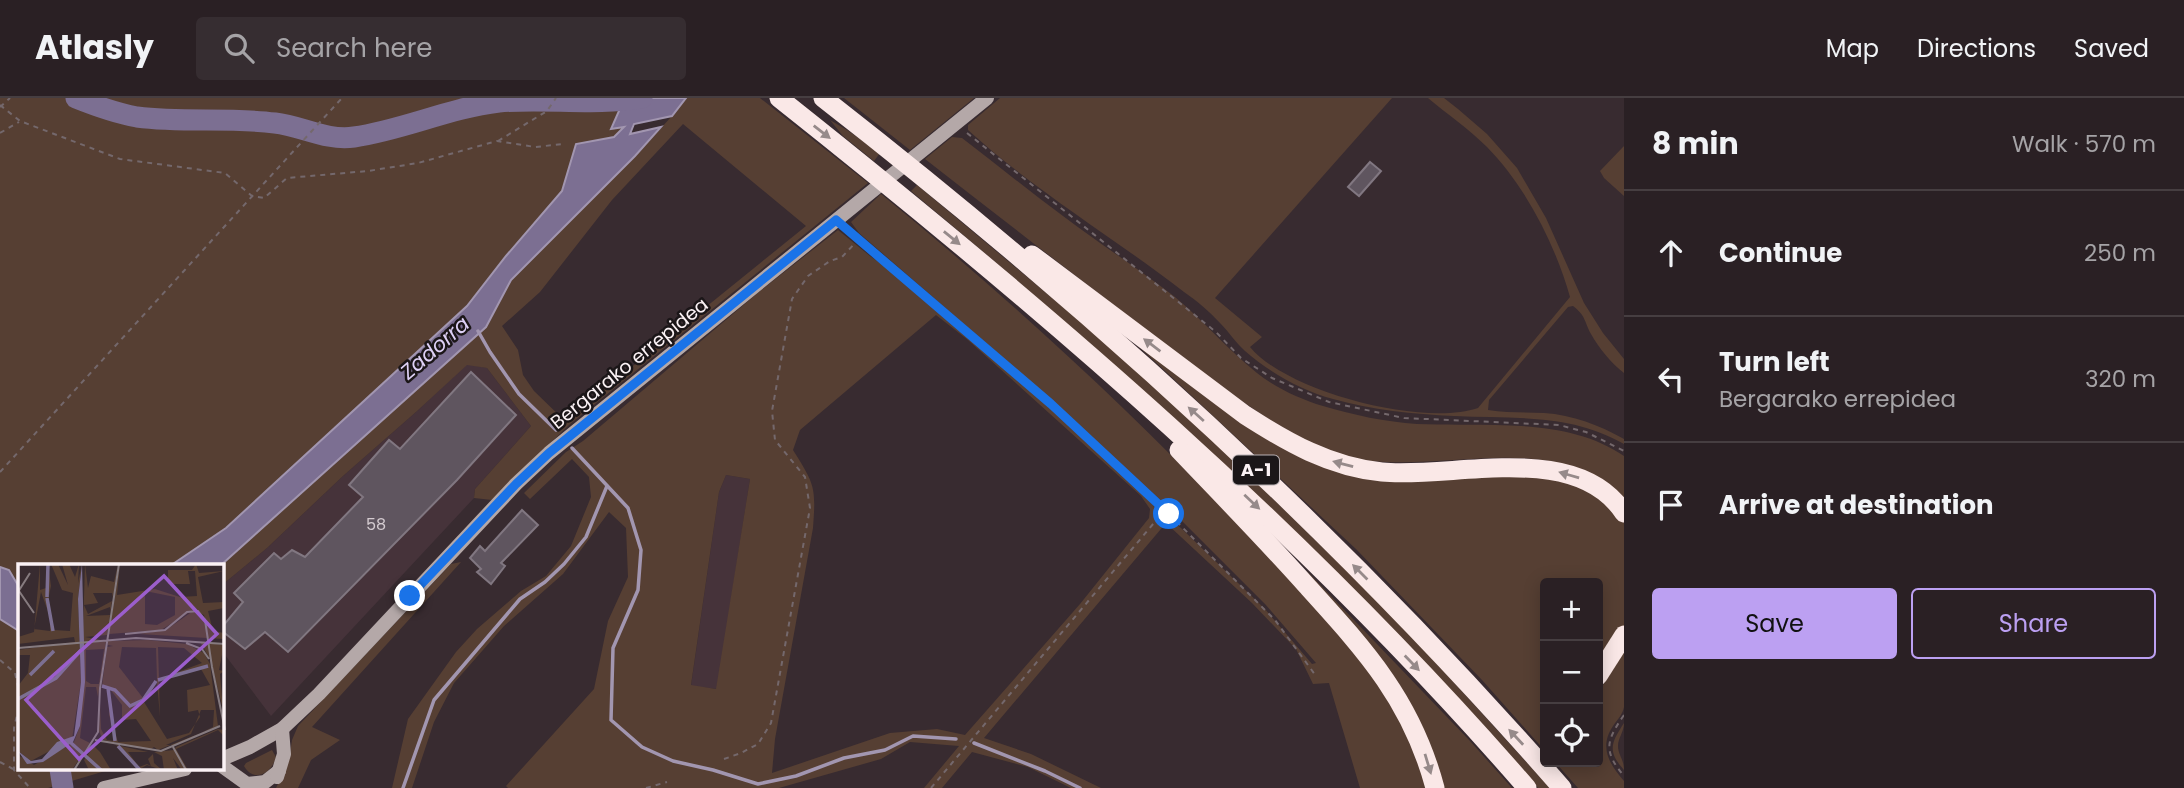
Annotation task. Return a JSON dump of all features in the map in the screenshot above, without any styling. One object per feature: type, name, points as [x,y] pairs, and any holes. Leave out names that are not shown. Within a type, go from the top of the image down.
[{"type":"highway","name":"A-1","points":[[779,98],[900,194],[1076,342],[1187,440],[1278,526],[1420,671],[1526,788]]},
{"type":"highway","name":"A-1","points":[[823,98],[925,179],[1106,334],[1292,503],[1437,651],[1562,788]]},
{"type":"highway","points":[[925,179],[1017,244],[1245,415],[1279,438],[1314,455],[1381,472],[1539,468],[1583,479],[1620,506],[1624,513]]},
{"type":"highway","points":[[1076,342],[1274,549],[1356,640],[1398,697],[1419,736],[1435,788]]},
{"type":"highway","points":[[1603,668],[1624,635]]},
{"type":"highway","points":[[1526,788],[1540,764]]},
{"type":"street","name":"Bergarako errepidea","points":[[224,758],[282,729],[319,694],[516,484],[549,453],[987,98]]},
{"type":"street","points":[[272,788],[284,754],[282,729]]},
{"type":"street","points":[[104,788],[181,770]]},
{"type":"street","points":[[232,777],[247,784],[256,784],[265,782],[279,771]]},
{"type":"path","points":[[10,98],[0,106],[20,121],[120,159],[225,173],[252,196],[264,198],[287,178],[368,171],[418,163],[497,141],[547,111],[556,98]]},
{"type":"path","points":[[0,472],[342,98]]},
{"type":"path","points":[[0,132],[20,121]]},
{"type":"path","points":[[955,124],[1186,307],[1241,358],[1272,378],[1329,402],[1363,411],[1404,418],[1559,425],[1586,432],[1624,451]]},
{"type":"path","points":[[497,141],[535,147],[564,144]]},
{"type":"path","points":[[836,220],[1051,404],[1164,511],[1275,620],[1316,676]]},
{"type":"path","points":[[724,759],[758,744],[771,723],[810,508],[805,477],[775,440],[772,411],[792,299],[808,276],[830,261],[842,257],[859,239]]},
{"type":"path","points":[[931,788],[1164,511]]},
{"type":"path","points":[[0,660],[15,673],[18,686]]},
{"type":"path","points":[[14,769],[14,729],[18,711]]},
{"type":"path","points":[[1624,715],[1611,734],[1608,745],[1609,754],[1624,776]]},
{"type":"path","points":[[0,762],[14,769],[30,788]]},
{"type":"path","points":[[646,788],[667,782]]},
{"type":"shaded area","points":[[0,98],[628,98],[622,104],[611,128],[626,126],[614,137],[576,144],[562,191],[467,306],[226,528],[173,564],[18,564],[18,585],[9,570],[0,567]]},
{"type":"shaded area","points":[[686,98],[760,98],[868,183],[569,425],[492,500],[474,498],[475,489],[531,426],[487,368],[467,365],[267,548],[224,583],[222,564],[486,327],[511,280],[635,156]],"holes":[[[683,124],[806,226],[565,421],[534,391],[523,375],[518,350],[502,326],[540,292],[612,200]]]},
{"type":"shaded area","points":[[844,98],[974,98],[910,150]]},
{"type":"shaded area","points":[[1000,98],[1392,98],[1215,298],[1262,337],[1250,347],[1268,363],[1293,378],[1357,402],[1424,413],[1454,413],[1478,408],[1570,297],[1538,217],[1514,180],[1487,147],[1428,98],[1444,98],[1487,134],[1517,168],[1546,218],[1584,303],[1624,359],[1624,373],[1597,344],[1580,313],[1573,306],[1568,307],[1489,400],[1488,410],[1555,414],[1575,418],[1615,434],[1624,439],[1624,444],[1604,434],[1562,422],[1423,414],[1363,406],[1321,396],[1286,380],[1245,351],[1194,299],[1047,194],[968,130],[968,125]]},
{"type":"shaded area","points":[[830,120],[880,153],[874,161],[843,136]]},
{"type":"shaded area","points":[[952,137],[962,138],[1050,207],[1175,297],[1246,364],[1280,388],[1323,406],[1382,420],[1417,424],[1524,426],[1577,435],[1601,443],[1624,456],[1624,500],[1593,476],[1558,463],[1520,458],[1400,462],[1361,460],[1313,445],[1216,382],[925,159]]},
{"type":"shaded area","points":[[1624,146],[1624,196],[1600,171]]},
{"type":"shaded area","points":[[917,185],[1100,338],[1211,438],[1397,620],[1550,788],[1538,788],[1391,628],[1237,477],[1077,332],[911,191]]},
{"type":"shaded area","points":[[881,194],[1041,331],[1143,427],[1241,527],[1362,661],[1398,714],[1427,788],[1360,788],[1329,683],[1313,684],[1296,649],[1252,603],[1166,523],[984,738],[1031,754],[1101,788],[1071,788],[1028,767],[972,752],[942,788],[924,788],[959,746],[910,742],[881,759],[779,788],[508,788],[506,786],[594,689],[608,621],[628,577],[626,528],[609,512],[563,574],[504,626],[454,683],[434,722],[412,788],[392,788],[408,719],[456,652],[477,629],[521,591],[546,576],[571,546],[591,497],[589,477],[572,459],[530,499],[524,493],[566,452],[583,441],[760,291],[838,230],[903,279],[1055,412],[1146,496],[1155,508],[1156,518],[1167,517],[1181,528],[1264,608],[1312,664],[1316,663],[1265,604],[1165,504],[1023,375],[859,233],[851,222]],"holes":[[[936,315],[968,340],[1141,496],[1150,509],[1149,518],[1080,604],[965,735],[937,729],[890,733],[772,773],[775,739],[813,528],[812,487],[793,450],[800,430]],[[726,475],[750,479],[716,689],[691,685],[719,492]]]},
{"type":"shaded area","points":[[1121,330],[1318,463],[1537,472],[1588,487],[1624,522],[1624,627],[1603,658],[1603,578],[1540,578],[1540,745],[1482,680],[1356,549]]},
{"type":"shaded area","points":[[467,364],[487,368],[531,426],[475,489],[474,498],[271,716],[224,654],[224,583],[267,548]]},
{"type":"shaded area","points":[[726,475],[750,479],[717,689],[691,686],[719,492]]},
{"type":"shaded area","points":[[461,562],[312,727],[340,740],[311,760],[298,788],[276,788],[289,761],[292,740],[298,726],[451,564]]},
{"type":"shaded area","points":[[1306,570],[1470,741],[1512,788],[1441,788]]},
{"type":"shaded area","points":[[0,619],[18,630],[18,770],[109,770],[48,788],[0,788]]},
{"type":"shaded area","points":[[1624,651],[1624,707],[1609,734],[1606,748],[1610,762],[1624,781],[1624,788],[1578,788],[1559,767],[1603,767],[1603,685]]},
{"type":"shaded area","points":[[1624,723],[1618,746],[1624,770],[1615,757],[1613,747]]},
{"type":"shaded area","points":[[272,750],[276,757],[266,772],[252,774],[244,766],[246,763]]},
{"type":"water","name":"Zadorra","points":[[628,98],[686,98],[672,116],[634,124],[630,134],[661,127],[511,280],[486,327],[222,564],[173,564],[226,528],[467,306],[562,191],[576,144],[614,137],[624,127],[611,129],[622,104]]},
{"type":"water","points":[[0,567],[9,570],[18,585],[18,630],[0,619]]},
{"type":"building","points":[[1370,162],[1381,171],[1359,196],[1348,187]]},
{"type":"building","points":[[471,372],[516,415],[457,480],[288,652],[265,632],[245,649],[224,633],[224,625],[243,602],[234,593],[274,553],[281,559],[292,550],[305,557],[363,497],[349,485],[389,440],[400,449]]},
{"type":"building","points":[[522,510],[538,525],[501,563],[505,566],[491,584],[477,572],[481,569],[470,558],[480,546],[485,551]]},
{"type":"waterway","points":[[76,98],[137,117],[258,121],[344,138],[372,134],[462,109],[499,102],[642,98]]},
{"type":"waterway","name":"Zadorra","points":[[478,331],[519,394],[556,430]]},
{"type":"waterway","points":[[572,448],[628,508],[641,550],[638,590],[613,648],[611,720],[642,747],[673,761],[758,784],[796,776],[844,758],[885,750],[913,736],[956,739]]},
{"type":"waterway","points":[[403,788],[434,700],[520,599],[545,582],[586,537],[607,486]]},
{"type":"waterway","points":[[974,743],[1080,788]]},
{"type":"waterway","points":[[60,770],[63,788]]},
{"type":"route","points":[[410,596],[549,453],[836,220],[1051,404],[1169,514]]}]
